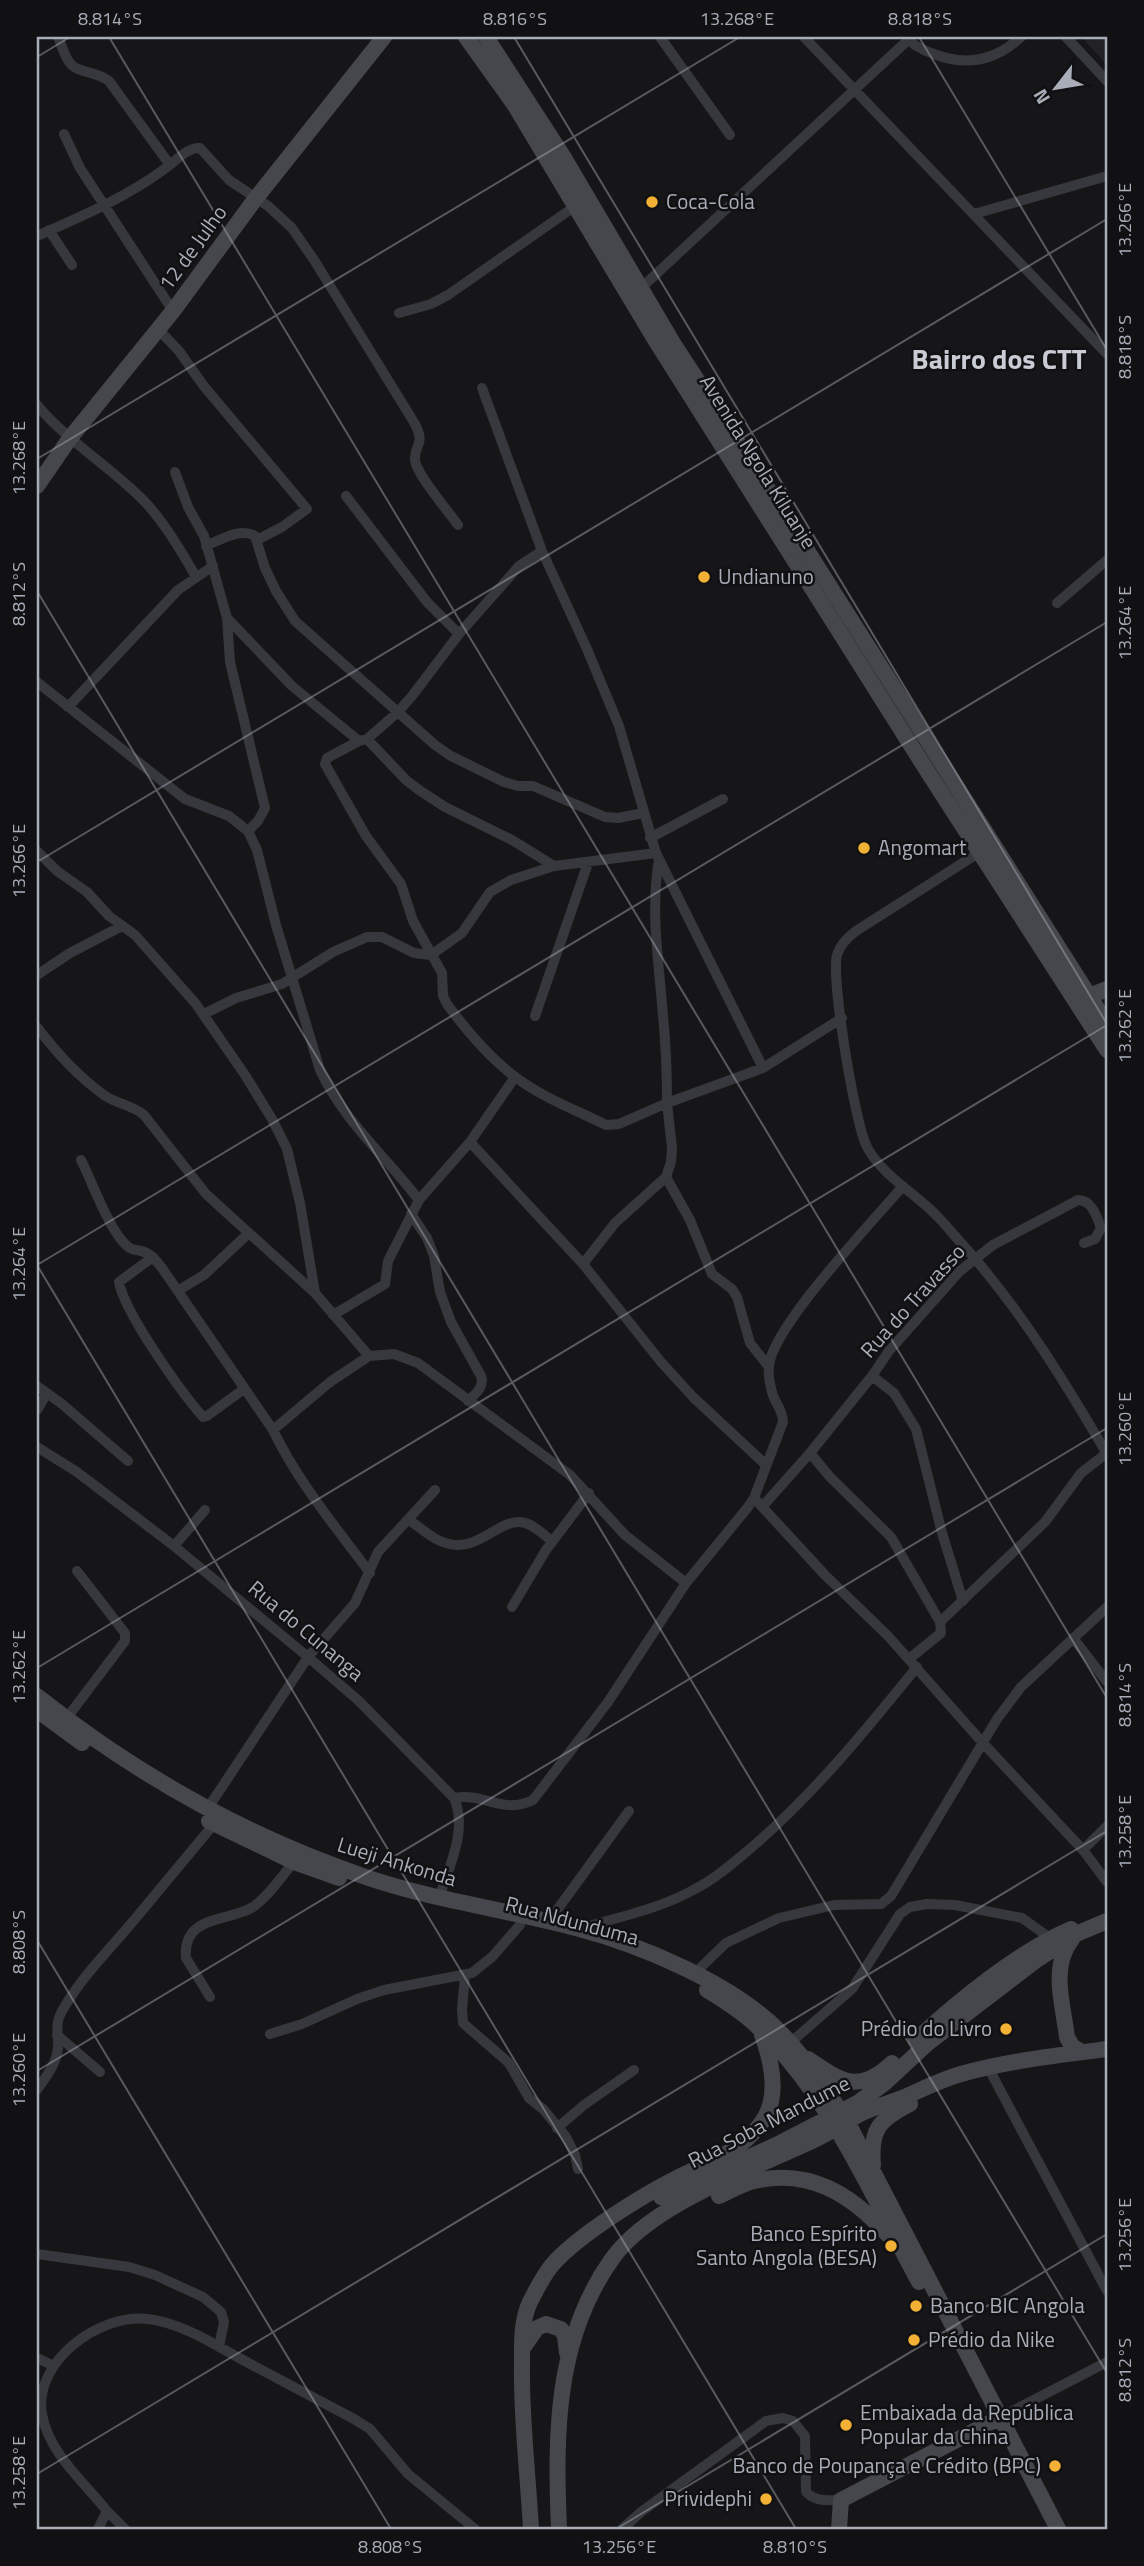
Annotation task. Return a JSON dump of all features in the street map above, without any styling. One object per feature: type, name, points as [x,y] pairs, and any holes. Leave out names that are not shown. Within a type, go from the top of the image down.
[{"type":"main road","name":"12 de Julho","points":[[37,486],[70,438],[173,311],[256,198],[384,37]]},
{"type":"main road","name":"Avenida Ngola Kiluanje","points":[[466,37],[514,103],[654,338],[1107,1050]]},
{"type":"main road","name":"Avenida Ngola Kiluanje","points":[[486,37],[563,156],[640,289],[1107,1024]]},
{"type":"main road","points":[[1089,996],[1107,989]]},
{"type":"main road","name":"Lueji Ankonda","points":[[37,1696],[66,1719],[211,1816],[360,1875],[439,1898],[579,1928],[659,1957],[734,1993],[762,2023]]},
{"type":"main road","name":"Rua Ndunduma","points":[[37,1710],[122,1770],[294,1862],[409,1900],[610,1948],[680,1977],[762,2023],[794,2047],[844,2130],[904,2254],[1058,2529]]},
{"type":"main road","points":[[794,2047],[840,2080],[870,2079],[885,2070],[940,2017],[970,1994],[1031,1957],[1050,1938],[1080,1925],[1104,1923]]},
{"type":"main road","name":"Rua Soba Mandume","points":[[608,2221],[776,2145],[859,2102],[1031,1957],[1104,1923]]},
{"type":"main road","points":[[1076,1934],[1066,1947],[1059,1971],[1067,2037],[1072,2046],[1082,2052]]},
{"type":"main road","points":[[1031,1957],[1050,1965],[1055,1978],[1063,2036],[1060,2048],[1051,2056]]},
{"type":"main road","points":[[531,2529],[522,2399],[523,2323],[527,2311],[551,2267],[568,2249],[656,2189],[738,2148],[763,2121],[770,2103],[773,2077],[762,2023]]},
{"type":"main road","name":"Rua Ndunduma","points":[[762,2023],[796,2069],[830,2105]]},
{"type":"main road","points":[[559,2529],[557,2434],[559,2398],[567,2355],[592,2292],[614,2257],[653,2220],[671,2208],[818,2138],[864,2113],[961,2074],[1051,2056],[1107,2049]]},
{"type":"main road","points":[[874,2172],[873,2138],[884,2119],[918,2099],[989,2068]]},
{"type":"main road","name":"Rua Ndunduma","points":[[844,2130],[874,2172],[997,2419],[1048,2529]]},
{"type":"main road","points":[[574,2338],[598,2293],[625,2257],[674,2218],[753,2181],[787,2177],[833,2189],[868,2213],[904,2254]]},
{"type":"main road","points":[[522,2348],[537,2328],[547,2324],[554,2325],[561,2329],[565,2336],[567,2355]]},
{"type":"main road","points":[[839,2529],[841,2500],[997,2419]]},
{"type":"street","points":[[58,37],[71,65],[76,69],[102,75],[109,81],[170,166]]},
{"type":"street","points":[[660,37],[730,135]]},
{"type":"street","points":[[804,37],[1107,354]]},
{"type":"street","points":[[640,289],[907,39],[951,61],[968,62],[999,55],[1021,37]]},
{"type":"street","points":[[1066,37],[1107,81]]},
{"type":"street","points":[[64,134],[80,168],[173,311]]},
{"type":"street","points":[[37,236],[105,205],[170,166],[190,150],[200,148],[229,180],[281,216],[316,263],[415,424],[421,438],[416,452],[416,465],[458,525]]},
{"type":"street","points":[[974,214],[1107,176]]},
{"type":"street","points":[[399,313],[431,304],[448,295],[575,206]]},
{"type":"street","points":[[49,230],[72,265]]},
{"type":"street","points":[[158,329],[174,345],[203,385],[306,509],[282,527],[257,540]]},
{"type":"street","points":[[482,388],[542,551],[619,726],[650,838],[763,1068]]},
{"type":"street","points":[[37,405],[70,438],[145,502],[195,578]]},
{"type":"street","points":[[175,472],[188,507],[204,536],[227,618],[230,662],[265,808],[258,821],[247,831]]},
{"type":"street","points":[[346,496],[427,602],[459,634]]},
{"type":"street","points":[[206,546],[247,532],[257,540],[265,568],[295,621],[397,713],[451,756],[504,782],[533,786],[605,817],[618,818],[643,813]]},
{"type":"street","points":[[542,551],[519,566],[459,634],[397,713],[363,740],[327,758],[325,764],[366,836],[401,884],[413,921],[442,973],[443,996],[447,1004],[497,1061],[515,1077],[533,1089],[606,1125],[619,1124],[667,1103],[763,1068],[842,1018]]},
{"type":"street","points":[[1057,603],[1107,560]]},
{"type":"street","points":[[68,707],[178,590],[213,566]]},
{"type":"street","points":[[227,618],[292,685],[363,740],[419,790],[554,866]]},
{"type":"street","points":[[37,682],[185,799],[229,816],[247,831],[257,850],[276,925],[328,1089],[355,1126],[419,1200]]},
{"type":"street","points":[[650,838],[723,799]]},
{"type":"street","points":[[37,851],[57,871],[87,892],[108,916],[135,935],[204,1014],[252,1086],[287,1149],[300,1203],[315,1293]]},
{"type":"street","points":[[940,1622],[1045,1522],[1081,1473],[1107,1454],[1103,1437],[1008,1300],[934,1213],[878,1164],[867,1149],[861,1133],[835,978],[838,952],[856,930],[980,852]]},
{"type":"street","points":[[204,1014],[225,1003],[269,990],[333,952],[374,936],[382,936],[415,953],[430,955],[462,933],[490,892],[511,880],[554,866],[658,856]]},
{"type":"street","points":[[583,1264],[615,1223],[666,1177],[671,1162],[663,1015],[653,917],[658,856]]},
{"type":"street","points":[[535,1016],[588,863]]},
{"type":"street","points":[[37,975],[70,953],[122,926]]},
{"type":"street","points":[[37,1027],[63,1057],[105,1096],[144,1115],[188,1173],[315,1293],[369,1356]]},
{"type":"street","points":[[333,1315],[385,1284],[388,1261],[419,1200],[470,1142],[515,1077]]},
{"type":"street","points":[[470,1142],[583,1264],[661,1362],[692,1396],[765,1464]]},
{"type":"street","points":[[81,1160],[101,1207],[128,1247],[153,1257],[179,1290],[273,1430],[305,1488],[370,1573]]},
{"type":"street","points":[[666,1177],[690,1220],[712,1274],[732,1289],[737,1297],[750,1343],[769,1367]]},
{"type":"street","points":[[439,1898],[460,1826],[454,1798],[474,1797],[514,1807],[533,1800],[608,1702],[686,1583],[754,1498],[783,1418],[771,1391],[769,1367],[770,1357],[783,1329],[903,1186]]},
{"type":"street","name":"Rua do Travasso","points":[[763,1506],[810,1453],[897,1342],[974,1258],[1078,1200],[1090,1205],[1101,1228],[1095,1239],[1084,1243]]},
{"type":"street","points":[[411,1214],[427,1238],[434,1256],[440,1292],[452,1322],[483,1382],[468,1401]]},
{"type":"street","points":[[179,1290],[204,1275],[249,1233]]},
{"type":"street","points":[[153,1257],[119,1282],[122,1297],[149,1342],[203,1418],[244,1389]]},
{"type":"street","points":[[273,1430],[330,1382],[369,1356],[394,1354],[418,1363],[570,1475],[625,1535],[686,1583]]},
{"type":"street","points":[[872,1376],[894,1393],[916,1429],[938,1520],[963,1601]]},
{"type":"street","points":[[37,1386],[128,1461]]},
{"type":"street","points":[[37,1410],[46,1395]]},
{"type":"street","name":"Rua do Cunanga","points":[[37,1447],[77,1472],[174,1546],[308,1657],[359,1701],[454,1798]]},
{"type":"street","points":[[579,1928],[666,1903],[696,1889],[723,1871],[795,1809],[853,1746],[913,1663],[941,1633],[940,1622],[891,1537],[830,1477],[810,1453]]},
{"type":"street","points":[[37,2090],[54,2062],[58,2046],[57,2022],[61,2012],[94,1964],[133,1921],[211,1816],[308,1657],[346,1616],[370,1573],[378,1552],[435,1490]]},
{"type":"street","points":[[512,1607],[552,1541],[589,1493]]},
{"type":"street","points":[[754,1498],[825,1575],[872,1619],[913,1663],[1083,1850],[1107,1882]]},
{"type":"street","points":[[174,1546],[205,1510]]},
{"type":"street","points":[[409,1520],[437,1540],[453,1544],[473,1544],[503,1526],[518,1522],[527,1524],[552,1541]]},
{"type":"street","points":[[66,1719],[125,1641],[125,1633],[77,1571]]},
{"type":"street","points":[[695,1973],[726,1943],[779,1918],[834,1905],[881,1904],[887,1900],[906,1875],[982,1742],[1021,1687],[1107,1607]]},
{"type":"street","points":[[1073,1638],[1107,1682]]},
{"type":"street","points":[[549,1922],[629,1811]]},
{"type":"street","points":[[1083,1850],[1107,1826]]},
{"type":"street","points":[[210,1997],[186,1958],[191,1937],[208,1920],[250,1909],[261,1901],[294,1862]]},
{"type":"street","points":[[887,1900],[900,1914]]},
{"type":"street","points":[[794,2047],[852,1989],[900,1914],[910,1907],[955,1905],[1022,1918],[1050,1938]]},
{"type":"street","points":[[270,2034],[302,2024],[384,1990],[465,1976],[480,1969],[492,1958],[520,1925]]},
{"type":"street","points":[[465,1976],[462,2014],[466,2026],[509,2063],[529,2098],[542,2109],[571,2146],[578,2169]]},
{"type":"street","points":[[57,2035],[100,2072]]},
{"type":"street","points":[[989,2068],[1107,2291]]},
{"type":"street","points":[[557,2128],[584,2105],[634,2070]]},
{"type":"street","points":[[37,2254],[129,2267],[155,2275],[203,2297],[220,2312],[224,2322],[219,2347]]},
{"type":"street","points":[[125,2529],[58,2451],[42,2414],[41,2396],[54,2366],[67,2348],[80,2338],[113,2323],[146,2319],[187,2331],[370,2429],[408,2474],[475,2529]]},
{"type":"street","points":[[37,2358],[54,2366]]},
{"type":"street","points":[[997,2419],[1107,2362]]},
{"type":"street","points":[[622,2529],[747,2433],[774,2419],[793,2421],[805,2436],[806,2492],[812,2498],[841,2500]]},
{"type":"street","points":[[98,2529],[107,2511]]},
{"type":"shaded area","points":[[1081,37],[1107,37],[1107,65]]},
{"type":"place","name":"Coca-Cola","points":[[652,202]]},
{"type":"place","name":"Undianuno","points":[[704,577]]},
{"type":"place","name":"Angomart","points":[[864,848]]},
{"type":"place","name":"Prédio do Livro","points":[[1006,2029]]},
{"type":"place","name":"Banco Espírito Santo Angola (BESA)","points":[[891,2246]]},
{"type":"place","name":"Banco BIC Angola","points":[[916,2306]]},
{"type":"place","name":"Prédio da Nike","points":[[914,2340]]},
{"type":"place","name":"Embaixada da República Popular da China","points":[[846,2425]]},
{"type":"place","name":"Banco de Poupança e Crédito (BPC)","points":[[1055,2466]]},
{"type":"place","name":"Prividephi","points":[[766,2499]]},
{"type":"district","name":"Bairro dos CTT","points":[[999,359]]}]
